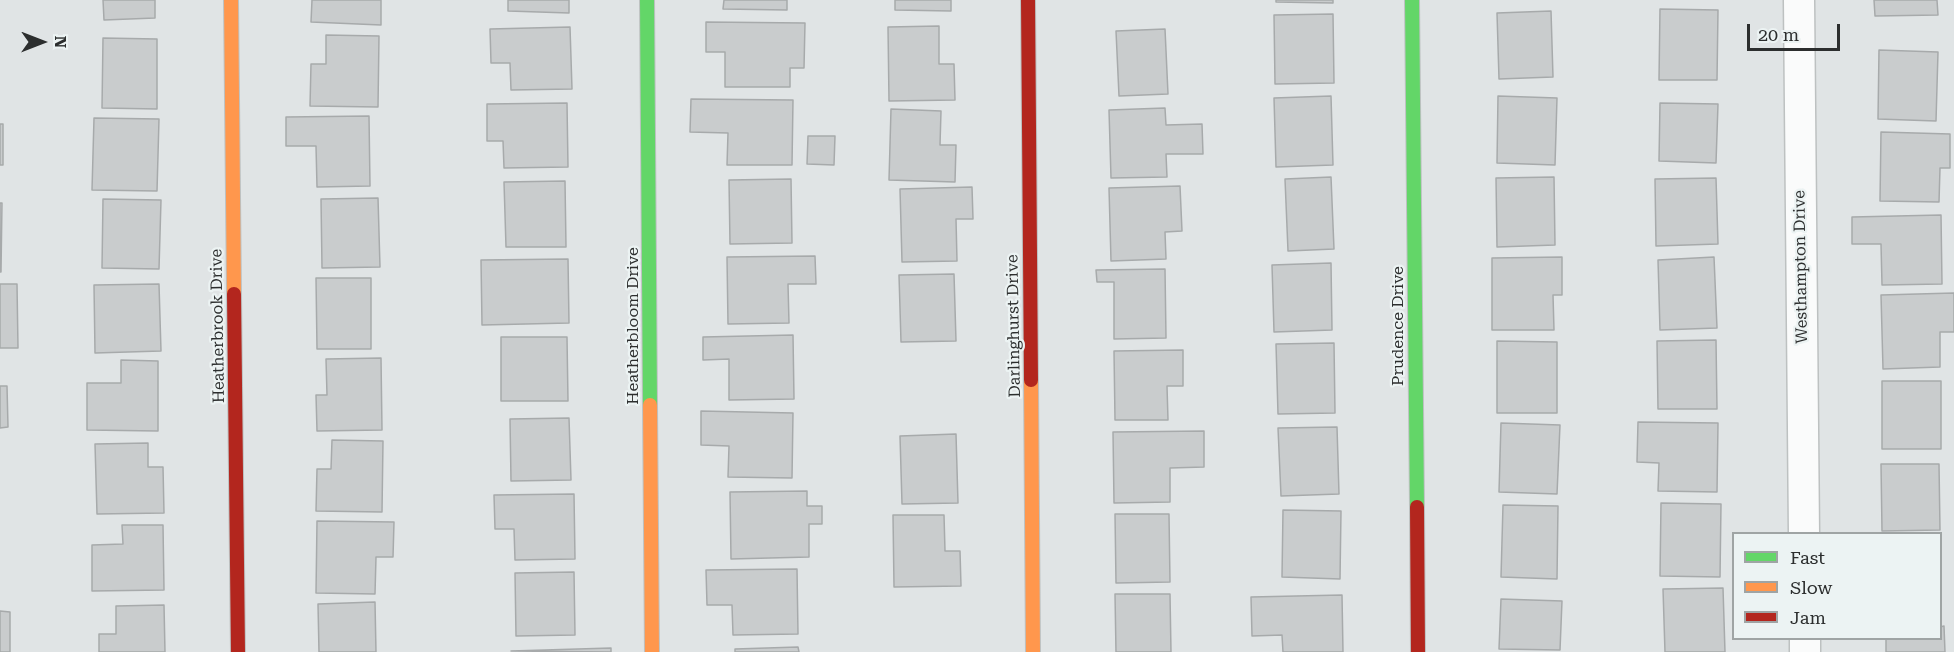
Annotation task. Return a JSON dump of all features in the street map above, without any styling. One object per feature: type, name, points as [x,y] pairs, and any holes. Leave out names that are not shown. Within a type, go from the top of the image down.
[{"type":"street","name":"Heatherbrook Drive","points":[[231,0],[237,652]]},
{"type":"street","name":"Heatherbloom Drive","points":[[647,0],[652,652]]},
{"type":"street","name":"Darlinghurst Drive","points":[[1028,0],[1034,652]]},
{"type":"street","name":"Prudence Drive","points":[[1412,0],[1418,652]]},
{"type":"street","name":"Westhampton Drive","points":[[1799,0],[1804,532]]},
{"type":"building","points":[[103,0],[155,0],[155,18],[104,20]]},
{"type":"building","points":[[312,0],[381,0],[381,25],[311,22]]},
{"type":"building","points":[[508,0],[569,0],[569,13],[508,11]]},
{"type":"building","points":[[724,0],[787,0],[787,10],[723,9]]},
{"type":"building","points":[[895,0],[951,0],[951,11],[895,10]]},
{"type":"building","points":[[1276,0],[1333,0],[1333,3],[1276,2]]},
{"type":"building","points":[[1874,0],[1937,0],[1938,15],[1875,16]]},
{"type":"building","points":[[1660,9],[1718,10],[1717,80],[1659,80]]},
{"type":"building","points":[[1551,11],[1553,77],[1499,79],[1497,13]]},
{"type":"building","points":[[1333,14],[1334,83],[1275,84],[1274,15]]},
{"type":"building","points":[[706,22],[805,23],[804,68],[790,68],[790,87],[725,87],[725,52],[706,52]]},
{"type":"building","points":[[939,26],[939,64],[954,64],[955,100],[889,101],[888,27]]},
{"type":"building","points":[[570,27],[572,89],[511,90],[510,63],[491,63],[490,29]]},
{"type":"building","points":[[1165,29],[1168,94],[1119,96],[1116,31]]},
{"type":"building","points":[[326,35],[379,36],[378,107],[310,106],[311,64],[326,64]]},
{"type":"building","points":[[103,38],[157,39],[157,109],[102,108]]},
{"type":"building","points":[[1879,50],[1938,52],[1936,121],[1878,119]]},
{"type":"building","points":[[1331,96],[1333,165],[1276,167],[1274,98]]},
{"type":"building","points":[[1498,96],[1557,98],[1555,165],[1497,163]]},
{"type":"building","points":[[691,99],[793,100],[792,165],[727,165],[728,133],[690,132]]},
{"type":"building","points":[[567,103],[568,167],[504,168],[503,141],[487,141],[487,104]]},
{"type":"building","points":[[1660,103],[1718,104],[1716,163],[1659,161]]},
{"type":"building","points":[[1165,108],[1166,125],[1202,124],[1203,154],[1166,154],[1167,177],[1111,178],[1109,110]]},
{"type":"building","points":[[891,109],[941,111],[940,145],[956,145],[955,182],[889,180]]},
{"type":"building","points":[[369,116],[370,186],[317,187],[316,146],[286,146],[286,117]]},
{"type":"building","points":[[94,118],[159,119],[157,191],[92,190]]},
{"type":"building","points":[[0,124],[3,124],[3,165],[0,165]]},
{"type":"building","points":[[1881,132],[1950,134],[1950,168],[1940,168],[1939,202],[1880,201]]},
{"type":"building","points":[[808,136],[835,136],[834,165],[807,164]]},
{"type":"building","points":[[1331,177],[1334,249],[1288,251],[1285,179]]},
{"type":"building","points":[[1554,177],[1555,245],[1497,247],[1496,178]]},
{"type":"building","points":[[1716,178],[1718,244],[1656,246],[1655,179]]},
{"type":"building","points":[[791,179],[792,243],[730,244],[729,180]]},
{"type":"building","points":[[565,181],[566,247],[506,247],[504,182]]},
{"type":"building","points":[[1180,186],[1182,231],[1165,232],[1166,259],[1111,261],[1109,188]]},
{"type":"building","points":[[972,187],[973,219],[956,219],[957,261],[902,262],[900,189]]},
{"type":"building","points":[[378,198],[380,267],[322,268],[321,199]]},
{"type":"building","points":[[103,199],[161,200],[159,269],[102,268]]},
{"type":"building","points":[[0,203],[2,203],[1,272],[0,272]]},
{"type":"building","points":[[1941,215],[1942,284],[1882,285],[1881,244],[1852,244],[1852,217]]},
{"type":"building","points":[[815,256],[816,284],[788,284],[789,323],[728,324],[727,257]]},
{"type":"building","points":[[1562,257],[1562,295],[1553,295],[1554,330],[1492,330],[1492,258]]},
{"type":"building","points":[[1714,257],[1717,328],[1660,330],[1658,260]]},
{"type":"building","points":[[568,259],[569,323],[482,325],[481,260]]},
{"type":"building","points":[[1331,263],[1332,330],[1274,332],[1272,265]]},
{"type":"building","points":[[1165,269],[1166,338],[1114,339],[1114,282],[1097,282],[1096,270]]},
{"type":"building","points":[[954,274],[956,341],[901,342],[899,275]]},
{"type":"building","points":[[316,278],[371,278],[371,349],[317,349]]},
{"type":"building","points":[[0,284],[17,284],[18,348],[0,348]]},
{"type":"building","points":[[159,284],[161,351],[95,353],[94,285]]},
{"type":"building","points":[[1954,293],[1954,332],[1940,332],[1940,367],[1883,369],[1881,295]]},
{"type":"building","points":[[793,335],[794,399],[729,400],[729,359],[703,360],[703,337]]},
{"type":"building","points":[[501,337],[567,337],[568,401],[501,401]]},
{"type":"building","points":[[1716,340],[1717,409],[1658,409],[1657,341]]},
{"type":"building","points":[[1497,341],[1557,342],[1557,413],[1497,413]]},
{"type":"building","points":[[1334,343],[1335,413],[1278,414],[1276,344]]},
{"type":"building","points":[[1183,350],[1183,386],[1167,386],[1168,420],[1115,420],[1114,351]]},
{"type":"building","points":[[381,358],[382,430],[317,431],[316,395],[327,395],[326,359]]},
{"type":"building","points":[[121,360],[158,361],[158,431],[87,430],[87,383],[121,383]]},
{"type":"building","points":[[1882,381],[1941,381],[1941,449],[1882,449]]},
{"type":"building","points":[[0,386],[7,386],[8,427],[0,428]]},
{"type":"building","points":[[701,411],[793,413],[792,478],[728,477],[729,446],[701,445]]},
{"type":"building","points":[[569,418],[571,480],[511,481],[510,419]]},
{"type":"building","points":[[1638,422],[1718,423],[1717,492],[1658,491],[1659,463],[1637,462]]},
{"type":"building","points":[[1501,423],[1560,425],[1557,494],[1499,492]]},
{"type":"building","points":[[1337,427],[1339,494],[1281,496],[1278,428]]},
{"type":"building","points":[[1204,431],[1204,467],[1170,468],[1170,502],[1114,503],[1113,432]]},
{"type":"building","points":[[956,434],[958,503],[902,504],[900,436]]},
{"type":"building","points":[[332,440],[383,441],[382,512],[316,511],[317,469],[331,469]]},
{"type":"building","points":[[148,443],[148,467],[163,467],[164,513],[97,514],[95,444]]},
{"type":"building","points":[[1881,464],[1939,464],[1940,530],[1882,531]]},
{"type":"building","points":[[807,491],[807,506],[822,506],[822,524],[809,524],[809,557],[731,559],[730,492]]},
{"type":"building","points":[[574,494],[575,559],[515,560],[514,529],[495,529],[494,495]]},
{"type":"building","points":[[1661,503],[1721,504],[1720,577],[1660,576]]},
{"type":"building","points":[[1503,505],[1558,506],[1557,579],[1501,577]]},
{"type":"building","points":[[1283,510],[1341,511],[1340,579],[1282,577]]},
{"type":"building","points":[[1115,514],[1169,514],[1170,582],[1116,583]]},
{"type":"building","points":[[893,515],[944,515],[945,551],[960,551],[961,586],[894,587]]},
{"type":"building","points":[[317,521],[394,522],[393,557],[376,557],[375,594],[316,593]]},
{"type":"building","points":[[122,525],[163,525],[164,590],[92,591],[92,545],[123,544]]},
{"type":"building","points":[[797,569],[798,634],[733,635],[732,605],[707,605],[706,570]]},
{"type":"building","points":[[574,572],[575,635],[516,636],[515,573]]},
{"type":"building","points":[[1723,588],[1725,652],[1665,652],[1663,589]]},
{"type":"building","points":[[1115,594],[1170,594],[1171,652],[1116,652]]},
{"type":"building","points":[[1342,595],[1343,652],[1283,652],[1282,635],[1252,636],[1251,597]]},
{"type":"building","points":[[1501,599],[1562,601],[1560,650],[1499,649]]},
{"type":"building","points":[[375,602],[376,652],[319,652],[318,604]]},
{"type":"building","points":[[164,605],[165,652],[99,652],[99,634],[116,634],[116,606]]},
{"type":"building","points":[[0,611],[10,612],[10,652],[0,652]]},
{"type":"building","points":[[1942,626],[1944,626],[1945,652],[1886,652],[1886,640],[1942,640]]},
{"type":"building","points":[[798,647],[799,652],[735,652],[735,649]]},
{"type":"building","points":[[611,648],[611,652],[511,651]]},
{"type":"traffic: fast","points":[[647,0],[650,405]]},
{"type":"traffic: fast","points":[[1412,0],[1417,507]]},
{"type":"traffic: slow","points":[[231,0],[234,294]]},
{"type":"traffic: slow","points":[[1031,380],[1033,652]]},
{"type":"traffic: slow","points":[[650,405],[652,652]]},
{"type":"traffic: jam","points":[[1028,0],[1031,380]]},
{"type":"traffic: jam","points":[[234,294],[238,652]]},
{"type":"traffic: jam","points":[[1417,507],[1418,652]]}]
